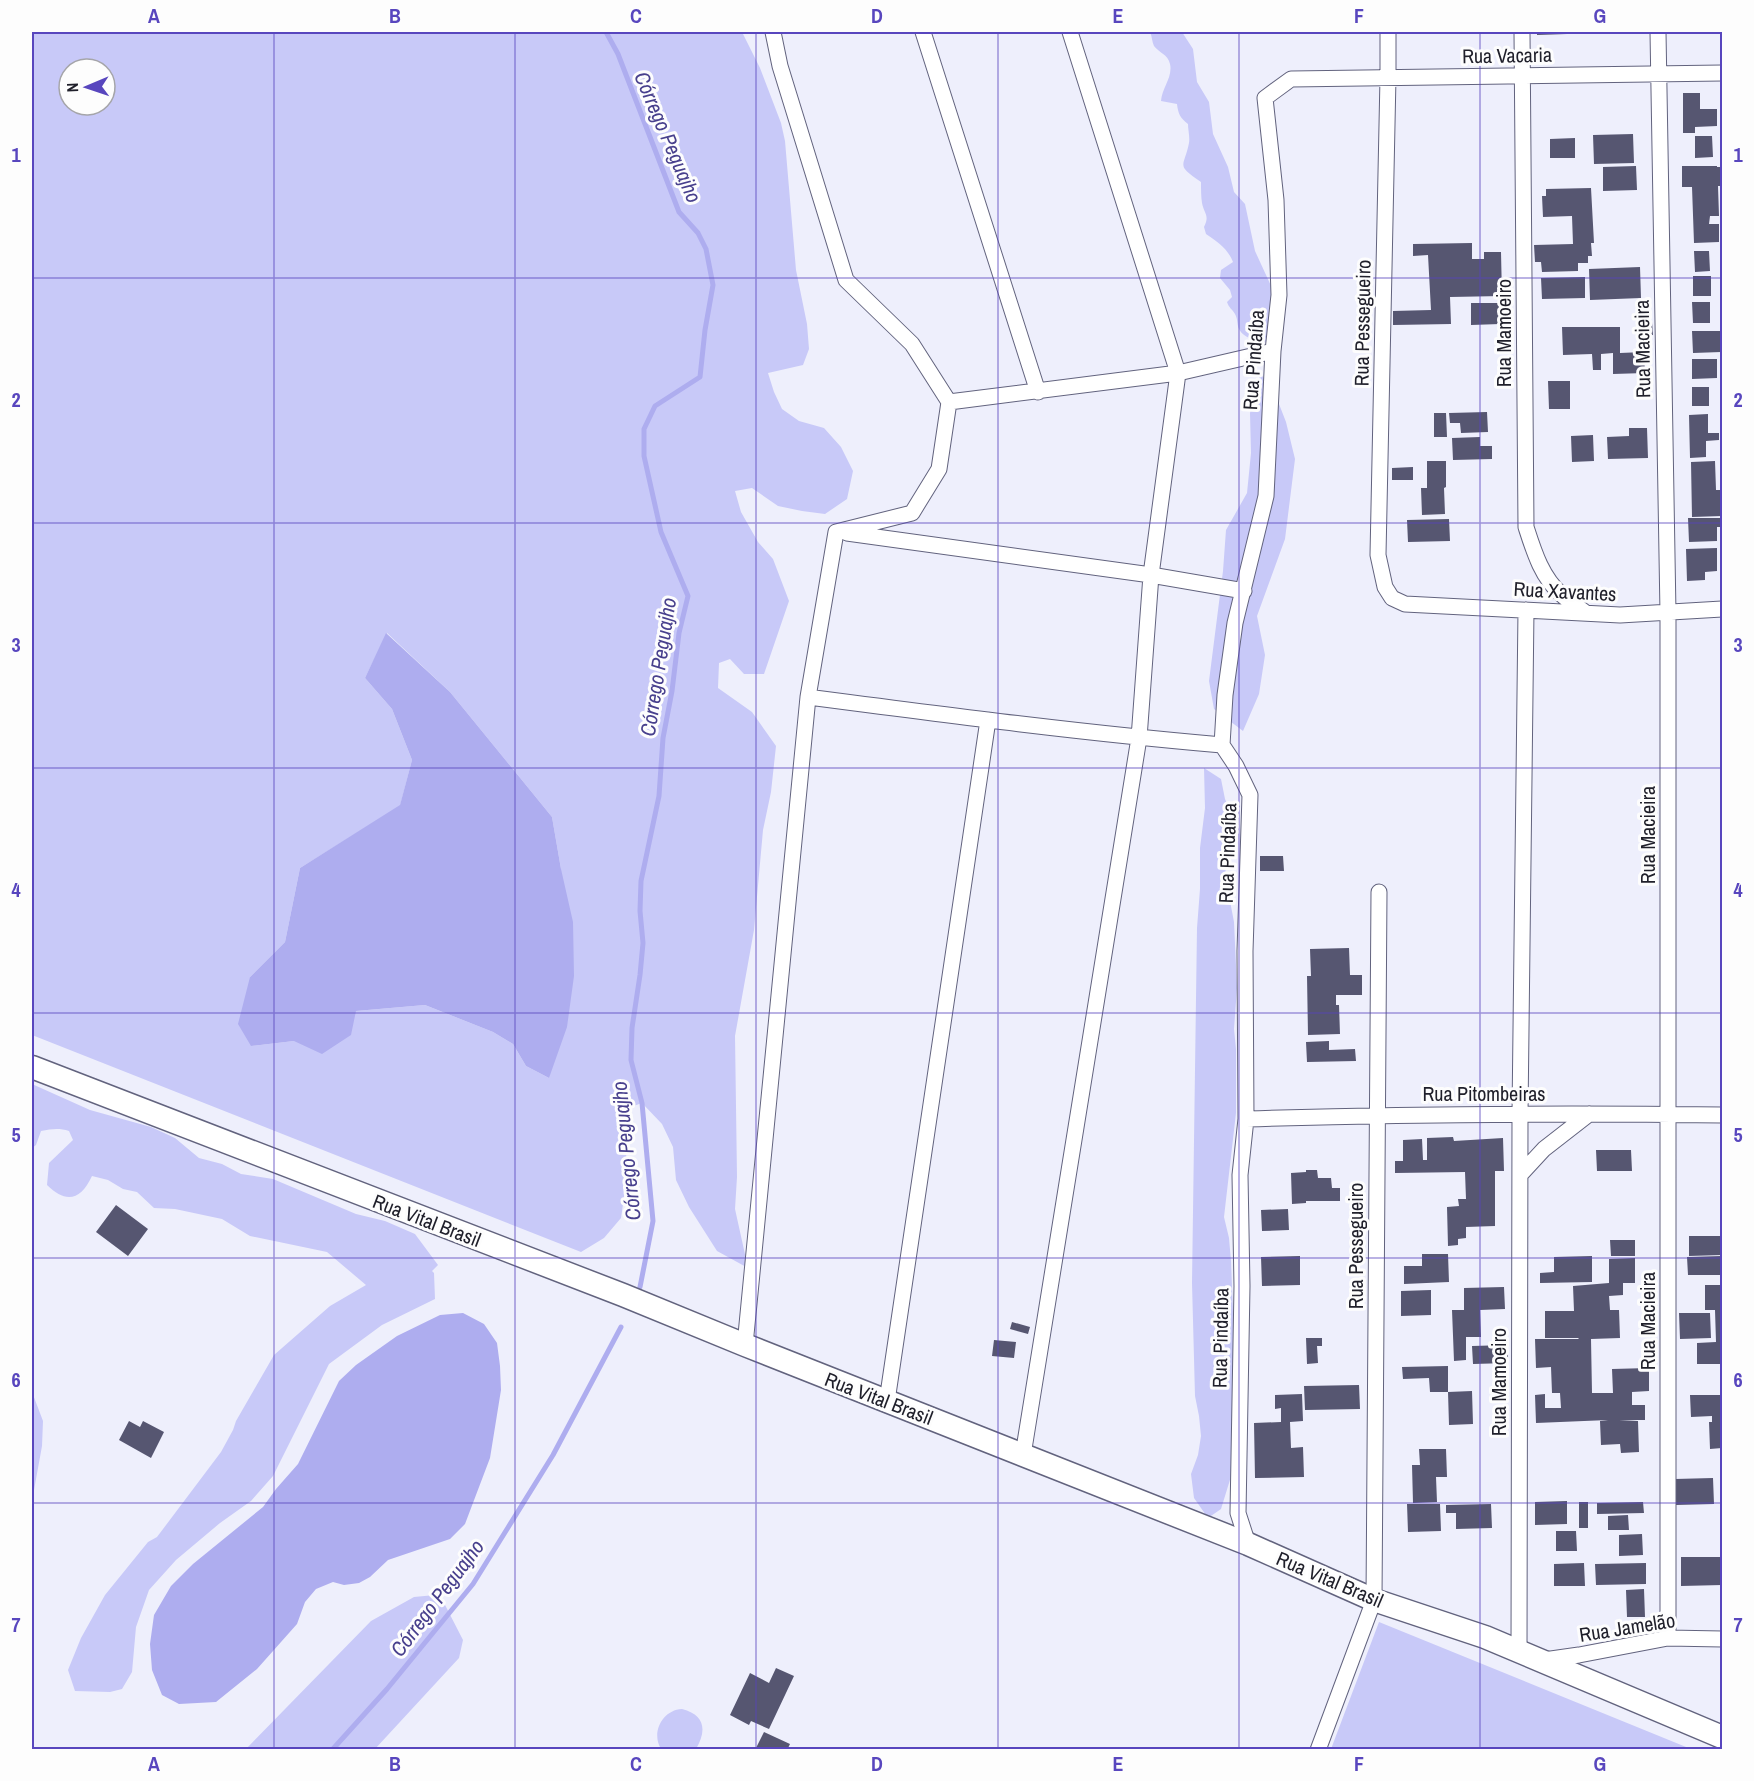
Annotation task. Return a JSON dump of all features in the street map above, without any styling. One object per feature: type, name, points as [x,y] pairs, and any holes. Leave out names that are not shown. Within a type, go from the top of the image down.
[{"type":"main road","name":"Rua Vital Brasil","points":[[32,1067],[623,1295],[1248,1545],[1374,1600],[1485,1637],[1722,1737]]},
{"type":"street","points":[[773,32],[780,66],[846,280],[912,345],[949,402],[939,470],[912,513],[836,532]]},
{"type":"street","points":[[922,32],[1038,392]]},
{"type":"street","points":[[1023,1455],[1139,738],[1151,575],[1179,373],[1070,32]]},
{"type":"street","name":"Rua Pessegueiro","points":[[1388,32],[1378,555],[1385,586],[1392,598],[1405,604]]},
{"type":"street","name":"Rua Mamoeiro","points":[[1522,32],[1526,527],[1537,560],[1546,576],[1561,594],[1586,613]]},
{"type":"street","name":"Rua Macieira","points":[[1659,32],[1668,613],[1668,1638]]},
{"type":"street","name":"Rua Vacaria","points":[[1291,79],[1722,73]]},
{"type":"street","name":"Rua Pindaíba","points":[[1248,1545],[1238,1513],[1242,1286],[1240,1175],[1246,1119],[1245,951],[1250,795],[1236,766],[1222,745],[1225,695],[1235,624],[1266,496],[1273,351],[1280,295],[1276,200],[1265,98],[1291,79]]},
{"type":"street","points":[[949,402],[1179,373],[1273,351]]},
{"type":"street","points":[[836,532],[1151,575],[1244,591]]},
{"type":"street","points":[[745,1345],[808,697],[836,532]]},
{"type":"street","name":"Rua Xavantes","points":[[1405,604],[1620,615],[1722,609]]},
{"type":"street","name":"Rua Mamoeiro","points":[[1526,610],[1520,1175],[1529,1656]]},
{"type":"street","points":[[808,697],[1139,738],[1222,745]]},
{"type":"street","points":[[887,1401],[988,720]]},
{"type":"street","name":"Rua Pessegueiro","points":[[1374,1600],[1379,892]]},
{"type":"street","name":"Rua Pitombeiras","points":[[1246,1119],[1520,1113],[1722,1115]]},
{"type":"street","points":[[1520,1175],[1544,1149],[1589,1114]]},
{"type":"street","points":[[1318,1749],[1374,1600]]},
{"type":"street","name":"Rua Jamelão","points":[[1529,1656],[1560,1659],[1668,1638],[1722,1639]]},
{"type":"shaded area","points":[[32,32],[742,32],[760,68],[781,123],[785,141],[796,270],[807,324],[809,349],[803,365],[768,373],[782,409],[799,421],[824,428],[841,447],[853,471],[847,499],[825,514],[778,506],[752,488],[735,491],[741,512],[758,542],[773,559],[789,601],[764,674],[744,674],[730,659],[719,663],[718,688],[752,712],[776,746],[771,792],[763,830],[754,930],[735,1036],[737,1177],[735,1209],[748,1268],[717,1251],[689,1207],[676,1180],[673,1147],[662,1124],[642,1103],[628,1108],[625,1190],[621,1218],[604,1238],[581,1252],[32,1035]],"holes":[[[387,633],[450,692],[552,817],[561,869],[549,1078],[526,1066],[513,1044],[493,1032],[425,1005],[356,1011],[294,1041],[251,1046],[250,977],[285,942],[300,868],[400,806],[412,760],[392,709],[365,678]]]},
{"type":"shaded area","points":[[1150,32],[1182,32],[1193,49],[1197,82],[1209,102],[1213,134],[1228,167],[1234,192],[1245,204],[1255,251],[1272,288],[1270,342],[1253,339],[1241,332],[1236,316],[1227,302],[1232,297],[1230,290],[1220,278],[1221,270],[1233,262],[1225,250],[1206,234],[1204,227],[1207,217],[1202,203],[1201,182],[1187,172],[1183,165],[1189,143],[1188,124],[1180,115],[1177,104],[1161,101],[1171,69],[1167,58],[1154,46]]},
{"type":"shaded area","points":[[1260,374],[1272,386],[1286,422],[1295,459],[1285,539],[1257,616],[1265,655],[1259,694],[1243,731],[1214,709],[1209,681],[1226,530],[1247,493],[1251,453],[1250,413]]},
{"type":"shaded area","points":[[386,633],[450,692],[552,817],[573,922],[574,976],[567,1027],[549,1078],[526,1066],[513,1044],[493,1032],[425,1005],[356,1011],[351,1035],[322,1054],[294,1041],[251,1046],[238,1024],[250,977],[285,942],[300,868],[400,805],[412,760],[392,709],[365,678]]},
{"type":"shaded area","points":[[1204,768],[1221,779],[1225,799],[1233,818],[1225,860],[1226,880],[1234,922],[1237,988],[1234,1029],[1236,1113],[1224,1217],[1231,1261],[1236,1388],[1233,1470],[1221,1509],[1208,1518],[1194,1498],[1191,1474],[1198,1455],[1201,1436],[1195,1396],[1192,1283],[1197,928],[1200,848],[1205,808]]},
{"type":"shaded area","points":[[32,1084],[90,1110],[151,1127],[175,1138],[199,1158],[222,1164],[241,1174],[273,1179],[356,1214],[385,1221],[415,1234],[438,1265],[432,1271],[435,1299],[382,1325],[329,1364],[273,1476],[251,1501],[220,1523],[176,1560],[149,1590],[136,1627],[132,1672],[122,1689],[110,1692],[75,1691],[68,1670],[81,1638],[105,1595],[148,1542],[157,1537],[221,1452],[274,1355],[330,1306],[366,1285],[327,1252],[250,1236],[222,1219],[175,1209],[154,1208],[137,1192],[123,1189],[108,1180],[92,1176],[78,1194],[72,1197],[60,1195],[47,1185],[49,1163],[73,1140],[69,1131],[62,1129],[41,1131],[36,1145],[32,1148]]},
{"type":"shaded area","points":[[463,1313],[484,1324],[497,1343],[501,1390],[490,1458],[465,1524],[450,1539],[388,1560],[370,1577],[359,1583],[344,1585],[333,1582],[316,1589],[305,1602],[297,1624],[257,1669],[216,1702],[179,1704],[162,1695],[152,1670],[150,1644],[154,1615],[171,1586],[193,1564],[263,1507],[298,1464],[339,1381],[356,1365],[397,1336],[440,1315]]},
{"type":"shaded area","points":[[32,1392],[43,1421],[42,1446],[32,1501]]},
{"type":"shaded area","points":[[435,1595],[444,1603],[463,1640],[459,1658],[375,1749],[246,1749],[371,1621],[414,1597]]},
{"type":"shaded area","points":[[1379,1622],[1691,1749],[1331,1749]]},
{"type":"shaded area","points":[[682,1709],[695,1715],[702,1724],[700,1742],[696,1749],[661,1749],[657,1736],[660,1723],[669,1713]]},
{"type":"building","points":[[1537,32],[1567,32],[1567,34],[1537,35]]},
{"type":"building","points":[[1683,93],[1700,93],[1700,109],[1717,109],[1717,126],[1695,127],[1695,133],[1683,133]]},
{"type":"building","points":[[1633,134],[1634,163],[1594,164],[1593,135]]},
{"type":"building","points":[[1695,136],[1712,136],[1713,157],[1695,158]]},
{"type":"building","points":[[1575,138],[1575,158],[1550,158],[1550,139]]},
{"type":"building","points":[[1636,166],[1637,190],[1603,191],[1603,167]]},
{"type":"building","points":[[1682,166],[1722,167],[1722,186],[1718,186],[1719,216],[1710,216],[1709,224],[1719,224],[1719,242],[1694,243],[1692,187],[1682,187]]},
{"type":"building","points":[[1591,188],[1594,243],[1591,243],[1592,256],[1588,256],[1588,263],[1578,263],[1578,271],[1542,272],[1541,262],[1535,262],[1534,245],[1573,244],[1572,216],[1543,217],[1542,196],[1546,196],[1546,189]]},
{"type":"building","points":[[1472,243],[1472,259],[1484,259],[1484,252],[1501,252],[1502,296],[1450,297],[1451,324],[1393,325],[1393,311],[1431,310],[1428,255],[1413,256],[1413,244]]},
{"type":"building","points":[[1694,251],[1709,251],[1710,271],[1695,272]]},
{"type":"building","points":[[1640,267],[1641,298],[1590,300],[1589,269]]},
{"type":"building","points":[[1693,276],[1711,276],[1711,296],[1693,296]]},
{"type":"building","points":[[1585,277],[1585,298],[1542,299],[1541,278]]},
{"type":"building","points":[[1692,302],[1710,302],[1710,323],[1693,323]]},
{"type":"building","points":[[1471,303],[1500,303],[1500,324],[1471,325]]},
{"type":"building","points":[[1652,322],[1653,335],[1638,336],[1637,323]]},
{"type":"building","points":[[1562,327],[1620,327],[1620,353],[1644,352],[1645,373],[1613,374],[1613,353],[1601,354],[1601,370],[1593,370],[1592,354],[1563,355]]},
{"type":"building","points":[[1692,331],[1720,331],[1721,352],[1693,353]]},
{"type":"building","points":[[1692,359],[1717,359],[1717,378],[1692,379]]},
{"type":"building","points":[[1548,381],[1570,381],[1570,409],[1549,409]]},
{"type":"building","points":[[1692,387],[1709,387],[1709,406],[1692,406]]},
{"type":"building","points":[[1487,412],[1488,432],[1461,433],[1460,423],[1450,423],[1449,413]]},
{"type":"building","points":[[1434,413],[1446,413],[1447,437],[1434,437]]},
{"type":"building","points":[[1708,414],[1708,433],[1719,433],[1719,440],[1706,441],[1706,457],[1690,458],[1689,415]]},
{"type":"building","points":[[1629,428],[1647,428],[1648,458],[1608,459],[1607,437],[1629,436]]},
{"type":"building","points":[[1593,435],[1594,461],[1572,462],[1571,436]]},
{"type":"building","points":[[1480,437],[1480,446],[1492,446],[1492,459],[1453,460],[1452,438]]},
{"type":"building","points":[[1427,461],[1446,461],[1445,514],[1422,515],[1421,488],[1427,488]]},
{"type":"building","points":[[1715,461],[1716,490],[1722,490],[1722,516],[1692,517],[1691,462]]},
{"type":"building","points":[[1413,467],[1413,480],[1392,480],[1392,468]]},
{"type":"building","points":[[1688,518],[1722,518],[1722,527],[1717,527],[1717,541],[1689,542]]},
{"type":"building","points":[[1449,519],[1450,541],[1408,542],[1407,520]]},
{"type":"building","points":[[1717,548],[1717,571],[1705,572],[1705,580],[1687,581],[1686,549]]},
{"type":"building","points":[[1260,856],[1283,856],[1284,871],[1260,871]]},
{"type":"building","points":[[1349,948],[1350,975],[1362,975],[1362,995],[1336,995],[1336,1005],[1339,1005],[1340,1034],[1308,1035],[1307,976],[1311,976],[1310,949]]},
{"type":"building","points":[[1329,1041],[1329,1050],[1355,1049],[1356,1061],[1307,1062],[1306,1042]]},
{"type":"building","points":[[1453,1137],[1454,1141],[1503,1138],[1504,1171],[1495,1171],[1495,1226],[1466,1227],[1466,1238],[1458,1239],[1458,1245],[1448,1246],[1447,1207],[1459,1206],[1458,1199],[1466,1199],[1465,1172],[1395,1173],[1395,1161],[1403,1161],[1403,1140],[1422,1139],[1423,1160],[1427,1160],[1427,1138]]},
{"type":"building","points":[[1596,1150],[1631,1150],[1632,1171],[1597,1171]]},
{"type":"building","points":[[1306,1170],[1317,1170],[1318,1178],[1331,1178],[1332,1188],[1340,1188],[1340,1201],[1306,1201],[1306,1203],[1292,1204],[1291,1173],[1306,1172]]},
{"type":"building","points":[[116,1205],[148,1229],[128,1256],[96,1232]]},
{"type":"building","points":[[1288,1209],[1289,1230],[1262,1231],[1261,1210]]},
{"type":"building","points":[[1689,1236],[1722,1236],[1722,1255],[1689,1256]]},
{"type":"building","points":[[1610,1240],[1635,1240],[1635,1256],[1611,1256]]},
{"type":"building","points":[[1422,1254],[1448,1254],[1449,1282],[1404,1284],[1404,1266],[1422,1266]]},
{"type":"building","points":[[1300,1256],[1300,1285],[1262,1286],[1261,1257]]},
{"type":"building","points":[[1592,1256],[1592,1282],[1540,1283],[1540,1273],[1554,1272],[1554,1257]]},
{"type":"building","points":[[1722,1256],[1722,1364],[1697,1364],[1697,1343],[1716,1342],[1715,1310],[1705,1310],[1705,1285],[1720,1285],[1720,1275],[1688,1275],[1687,1257]]},
{"type":"building","points":[[1635,1258],[1635,1283],[1623,1283],[1623,1295],[1609,1296],[1610,1310],[1619,1310],[1620,1338],[1591,1339],[1592,1393],[1613,1393],[1612,1369],[1649,1368],[1649,1391],[1632,1392],[1632,1405],[1645,1405],[1645,1420],[1619,1420],[1638,1421],[1639,1452],[1621,1453],[1620,1444],[1601,1445],[1600,1421],[1608,1420],[1536,1423],[1535,1395],[1545,1394],[1545,1408],[1561,1408],[1560,1393],[1552,1393],[1551,1367],[1536,1368],[1535,1339],[1578,1339],[1545,1338],[1545,1311],[1574,1311],[1573,1286],[1609,1283],[1609,1259]]},
{"type":"building","points":[[1504,1287],[1505,1309],[1480,1310],[1481,1337],[1466,1337],[1466,1360],[1454,1361],[1452,1310],[1464,1310],[1464,1288]]},
{"type":"building","points":[[1431,1290],[1431,1315],[1401,1316],[1401,1291]]},
{"type":"building","points":[[1679,1313],[1710,1313],[1711,1338],[1680,1339]]},
{"type":"building","points":[[1012,1322],[1030,1327],[1028,1334],[1010,1329]]},
{"type":"building","points":[[1306,1338],[1322,1338],[1322,1346],[1317,1346],[1318,1363],[1307,1364]]},
{"type":"building","points":[[994,1340],[1016,1342],[1014,1358],[992,1356]]},
{"type":"building","points":[[1508,1345],[1508,1363],[1473,1364],[1472,1346]]},
{"type":"building","points":[[1448,1366],[1448,1392],[1430,1392],[1429,1378],[1403,1379],[1402,1367]]},
{"type":"building","points":[[1359,1385],[1360,1409],[1305,1410],[1304,1386]]},
{"type":"building","points":[[1472,1391],[1473,1424],[1449,1425],[1448,1392]]},
{"type":"building","points":[[1302,1394],[1303,1421],[1290,1422],[1291,1448],[1303,1447],[1304,1477],[1255,1478],[1254,1423],[1281,1422],[1281,1408],[1275,1409],[1275,1395]]},
{"type":"building","points":[[1690,1395],[1722,1395],[1722,1448],[1710,1449],[1709,1422],[1712,1422],[1712,1416],[1691,1417]]},
{"type":"building","points":[[129,1421],[140,1427],[143,1421],[164,1432],[151,1458],[119,1440]]},
{"type":"building","points":[[1419,1449],[1446,1449],[1447,1477],[1436,1477],[1437,1502],[1413,1503],[1412,1465],[1420,1465]]},
{"type":"building","points":[[1713,1478],[1714,1504],[1676,1505],[1675,1479]]},
{"type":"building","points":[[1567,1501],[1567,1524],[1535,1525],[1535,1502]]},
{"type":"building","points":[[1579,1502],[1588,1502],[1588,1528],[1579,1528]]},
{"type":"building","points":[[1643,1502],[1644,1513],[1597,1514],[1597,1503]]},
{"type":"building","points":[[1407,1504],[1440,1504],[1441,1531],[1408,1532]]},
{"type":"building","points":[[1491,1504],[1492,1528],[1456,1529],[1456,1513],[1446,1513],[1446,1505]]},
{"type":"building","points":[[1628,1515],[1629,1530],[1608,1530],[1608,1516]]},
{"type":"building","points":[[1556,1531],[1576,1531],[1577,1551],[1556,1551]]},
{"type":"building","points":[[1642,1534],[1643,1555],[1619,1556],[1619,1535]]},
{"type":"building","points":[[1681,1557],[1722,1557],[1722,1585],[1681,1586]]},
{"type":"building","points":[[1584,1563],[1585,1586],[1554,1586],[1554,1564]]},
{"type":"building","points":[[1646,1563],[1646,1584],[1596,1585],[1595,1564]]},
{"type":"building","points":[[1644,1589],[1645,1617],[1627,1617],[1626,1590]]},
{"type":"building","points":[[776,1668],[794,1676],[769,1729],[751,1721],[749,1725],[730,1715],[750,1673],[769,1683]]},
{"type":"building","points":[[764,1732],[790,1744],[787,1750],[755,1750]]},
{"type":"waterway","name":"Córrego Peguajho","points":[[606,32],[618,54],[679,212],[698,233],[706,249],[713,285],[700,377],[655,406],[644,429],[644,456],[661,532],[688,596],[679,633],[672,691],[663,738],[659,796],[641,881],[640,911],[643,943],[632,1028],[631,1060],[642,1103],[653,1221],[640,1287]]},
{"type":"waterway","name":"Córrego Peguajho","points":[[332,1750],[387,1689],[473,1584],[553,1455],[621,1327]]}]
